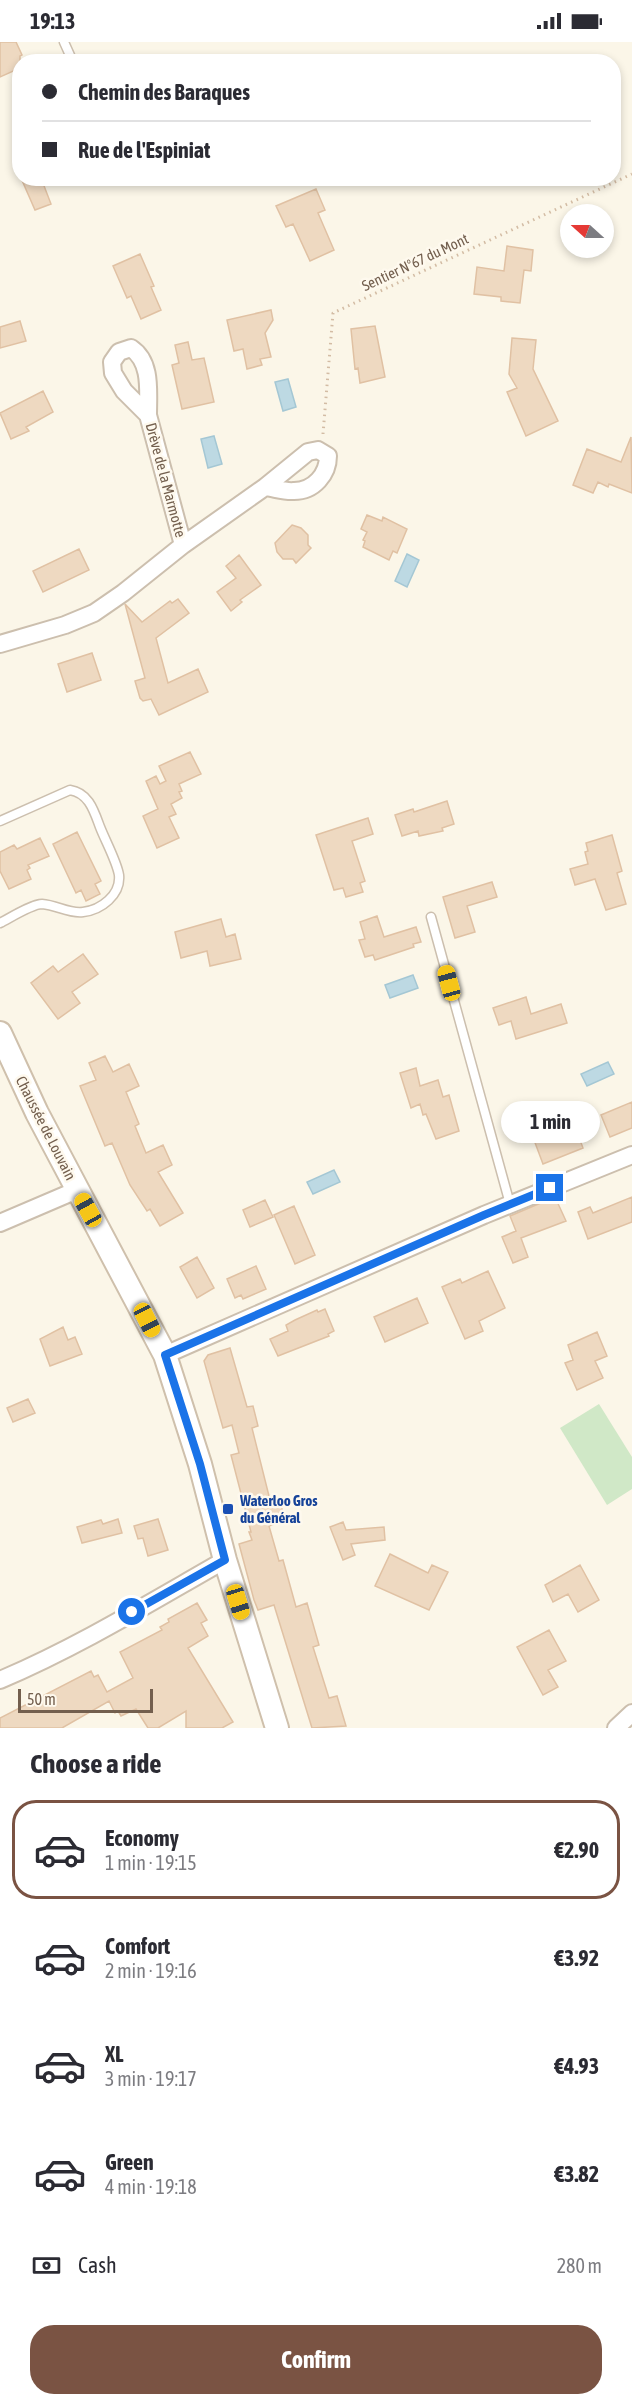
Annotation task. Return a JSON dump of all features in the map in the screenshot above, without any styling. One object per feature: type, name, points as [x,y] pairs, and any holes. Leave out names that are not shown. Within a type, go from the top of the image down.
[{"type":"main road","name":"Chaussée de Louvain","points":[[0,1033],[37,1113],[165,1355],[200,1464],[225,1560],[277,1728]]},
{"type":"street","name":"Drève de la Marmotte","points":[[148,415],[183,545]]},
{"type":"street","name":"Drève de la Marmotte","points":[[0,644],[65,625],[94,613],[183,545],[265,487],[308,452],[322,451]]},
{"type":"street","points":[[265,487],[295,492],[311,486],[321,478],[328,466],[328,456],[322,451]]},
{"type":"street","points":[[165,1355],[510,1204],[632,1155]]},
{"type":"street","points":[[0,1223],[77,1190]]},
{"type":"street","points":[[0,1680],[56,1655],[225,1560]]},
{"type":"street","points":[[616,1728],[632,1713]]},
{"type":"lane","points":[[0,821],[70,790],[79,791],[88,800],[95,814],[119,875],[117,889],[105,904],[85,912],[70,912],[41,904],[0,923]]},
{"type":"lane","points":[[431,917],[510,1204]]},
{"type":"path","name":"Sentier N°67 du Mont","points":[[322,451],[333,313],[606,186]]},
{"type":"green space","points":[[599,1404],[632,1457],[632,1489],[607,1505],[560,1428]]},
{"type":"water","points":[[288,379],[296,407],[283,411],[275,382]]},
{"type":"water","points":[[214,436],[222,464],[208,468],[201,439]]},
{"type":"water","points":[[407,554],[419,560],[407,587],[395,581]]},
{"type":"water","points":[[413,975],[418,988],[390,998],[385,985]]},
{"type":"water","points":[[608,1062],[614,1074],[587,1086],[581,1074]]},
{"type":"water","points":[[334,1170],[340,1182],[313,1194],[307,1182]]},
{"type":"building","points":[[0,42],[16,42],[22,54],[12,54],[12,72],[0,77]]},
{"type":"building","points":[[24,186],[44,186],[51,204],[35,210]]},
{"type":"building","points":[[316,189],[325,210],[318,213],[334,250],[310,261],[293,224],[286,227],[276,206]]},
{"type":"building","points":[[507,246],[533,250],[531,271],[524,270],[520,303],[501,301],[501,297],[474,294],[477,267],[504,271]]},
{"type":"building","points":[[140,254],[154,286],[151,287],[161,310],[141,319],[131,296],[127,298],[113,266]]},
{"type":"building","points":[[271,310],[273,320],[265,333],[271,357],[260,359],[262,365],[247,369],[243,349],[234,351],[227,320]]},
{"type":"building","points":[[20,321],[26,341],[0,348],[0,327]]},
{"type":"building","points":[[375,326],[385,377],[360,383],[358,368],[355,369],[351,329]]},
{"type":"building","points":[[512,338],[536,340],[533,369],[558,421],[526,436],[507,392],[517,388],[509,374]]},
{"type":"building","points":[[188,342],[192,360],[204,358],[214,402],[182,409],[172,365],[179,363],[175,345]]},
{"type":"building","points":[[43,391],[53,412],[26,427],[29,431],[11,439],[0,413]]},
{"type":"building","points":[[631,437],[632,493],[598,482],[593,493],[573,485],[587,449],[621,462]]},
{"type":"building","points":[[367,515],[382,521],[383,517],[407,529],[397,553],[393,551],[389,560],[363,547],[365,541],[363,540],[367,532],[361,529]]},
{"type":"building","points":[[292,525],[301,528],[308,535],[308,545],[311,548],[296,563],[293,559],[283,559],[277,552],[275,543]]},
{"type":"building","points":[[79,549],[89,570],[43,592],[33,571]]},
{"type":"building","points":[[239,555],[261,585],[240,600],[242,602],[231,611],[217,592],[236,578],[226,566]]},
{"type":"building","points":[[178,599],[189,613],[156,638],[168,683],[198,669],[208,692],[159,715],[151,699],[143,701],[140,698],[135,681],[145,678],[125,604],[142,622],[170,601],[172,603]]},
{"type":"building","points":[[92,653],[101,680],[67,692],[58,664]]},
{"type":"building","points":[[190,752],[201,774],[179,784],[182,798],[171,804],[176,814],[169,817],[179,838],[157,848],[143,816],[158,809],[146,781],[156,776],[160,784],[166,781],[159,766]]},
{"type":"building","points":[[447,801],[454,824],[442,828],[443,831],[419,836],[418,831],[402,836],[395,815],[413,809],[414,812]]},
{"type":"building","points":[[368,818],[373,834],[352,841],[365,881],[360,883],[363,892],[346,897],[343,888],[334,890],[316,835]]},
{"type":"building","points":[[77,832],[101,881],[95,884],[100,894],[86,901],[81,890],[76,893],[53,844]]},
{"type":"building","points":[[612,835],[622,871],[617,873],[626,904],[606,910],[595,879],[575,885],[570,869],[588,864],[585,852],[588,851],[586,843]]},
{"type":"building","points":[[40,838],[49,856],[28,865],[30,868],[27,870],[31,879],[9,889],[0,871],[0,852],[14,845],[17,849]]},
{"type":"building","points":[[492,882],[497,897],[467,906],[475,932],[455,938],[443,897]]},
{"type":"building","points":[[377,916],[384,937],[416,927],[421,942],[413,944],[414,947],[375,960],[373,955],[365,957],[359,940],[365,939],[360,922]]},
{"type":"building","points":[[221,919],[226,937],[235,934],[241,959],[210,966],[207,951],[181,958],[175,932]]},
{"type":"building","points":[[83,954],[98,974],[72,992],[80,1003],[58,1019],[31,983],[53,966],[58,972]]},
{"type":"building","points":[[526,997],[531,1014],[561,1004],[567,1023],[516,1039],[511,1021],[499,1025],[493,1008]]},
{"type":"building","points":[[105,1056],[113,1072],[129,1064],[139,1086],[126,1092],[139,1124],[135,1126],[146,1153],[163,1145],[172,1165],[158,1172],[183,1213],[160,1226],[150,1209],[147,1211],[130,1185],[112,1143],[105,1146],[80,1086],[96,1080],[89,1063]]},
{"type":"building","points":[[416,1068],[420,1086],[438,1080],[443,1097],[449,1095],[459,1131],[436,1139],[426,1114],[423,1115],[420,1104],[411,1108],[400,1073]]},
{"type":"building","points":[[632,1102],[632,1128],[610,1137],[601,1115]]},
{"type":"building","points":[[574,1124],[583,1148],[543,1164],[534,1140]]},
{"type":"building","points":[[555,1197],[566,1221],[521,1238],[528,1257],[513,1263],[502,1237],[516,1231],[510,1216]]},
{"type":"building","points":[[632,1197],[632,1222],[588,1239],[578,1212],[590,1207],[593,1213]]},
{"type":"building","points":[[265,1200],[273,1217],[250,1227],[243,1210]]},
{"type":"building","points":[[294,1206],[315,1255],[295,1264],[274,1215]]},
{"type":"building","points":[[197,1257],[214,1288],[197,1298],[180,1267]]},
{"type":"building","points":[[256,1266],[266,1289],[243,1299],[241,1295],[235,1298],[227,1279]]},
{"type":"building","points":[[488,1271],[505,1308],[479,1321],[483,1331],[465,1339],[442,1287],[460,1279],[462,1283]]},
{"type":"building","points":[[417,1298],[428,1323],[385,1342],[374,1317]]},
{"type":"building","points":[[325,1309],[334,1331],[328,1334],[329,1336],[278,1356],[270,1339],[288,1331],[286,1325],[295,1320],[317,1310],[318,1312]]},
{"type":"building","points":[[63,1327],[68,1340],[75,1337],[82,1354],[50,1366],[40,1339]]},
{"type":"building","points":[[597,1332],[607,1356],[595,1361],[603,1378],[577,1390],[565,1363],[573,1360],[568,1345]]},
{"type":"building","points":[[230,1348],[247,1407],[253,1406],[258,1426],[252,1428],[271,1504],[280,1502],[285,1520],[269,1526],[279,1561],[283,1560],[296,1607],[307,1603],[319,1645],[313,1647],[329,1698],[337,1696],[346,1726],[312,1728],[274,1605],[258,1610],[254,1600],[239,1544],[252,1540],[231,1455],[239,1453],[232,1425],[223,1428],[204,1361],[208,1355]]},
{"type":"building","points":[[28,1399],[35,1413],[13,1422],[7,1408]]},
{"type":"building","points":[[118,1519],[122,1533],[82,1543],[77,1527],[101,1520],[103,1524]]},
{"type":"building","points":[[158,1519],[168,1550],[148,1556],[143,1538],[138,1539],[134,1526]]},
{"type":"building","points":[[343,1522],[346,1530],[384,1527],[385,1540],[351,1544],[355,1555],[343,1560],[330,1527]]},
{"type":"building","points":[[390,1554],[428,1573],[432,1565],[448,1572],[429,1610],[375,1586]]},
{"type":"building","points":[[580,1565],[599,1600],[578,1612],[568,1594],[553,1602],[545,1585]]},
{"type":"building","points":[[197,1603],[207,1620],[201,1623],[208,1636],[188,1648],[233,1722],[222,1728],[186,1728],[186,1711],[158,1728],[148,1728],[136,1709],[121,1716],[118,1711],[115,1713],[109,1701],[62,1728],[0,1728],[0,1718],[91,1671],[94,1677],[98,1675],[107,1692],[133,1678],[120,1652],[162,1630],[160,1627],[169,1622],[168,1619]]},
{"type":"building","points":[[549,1630],[566,1661],[548,1670],[558,1687],[543,1695],[517,1647]]},
{"type":"place","name":"Waterloo Gros du Général","points":[[228,1509]]},
{"type":"route","points":[[132,1612],[225,1560],[200,1464],[165,1355],[550,1188]]}]
